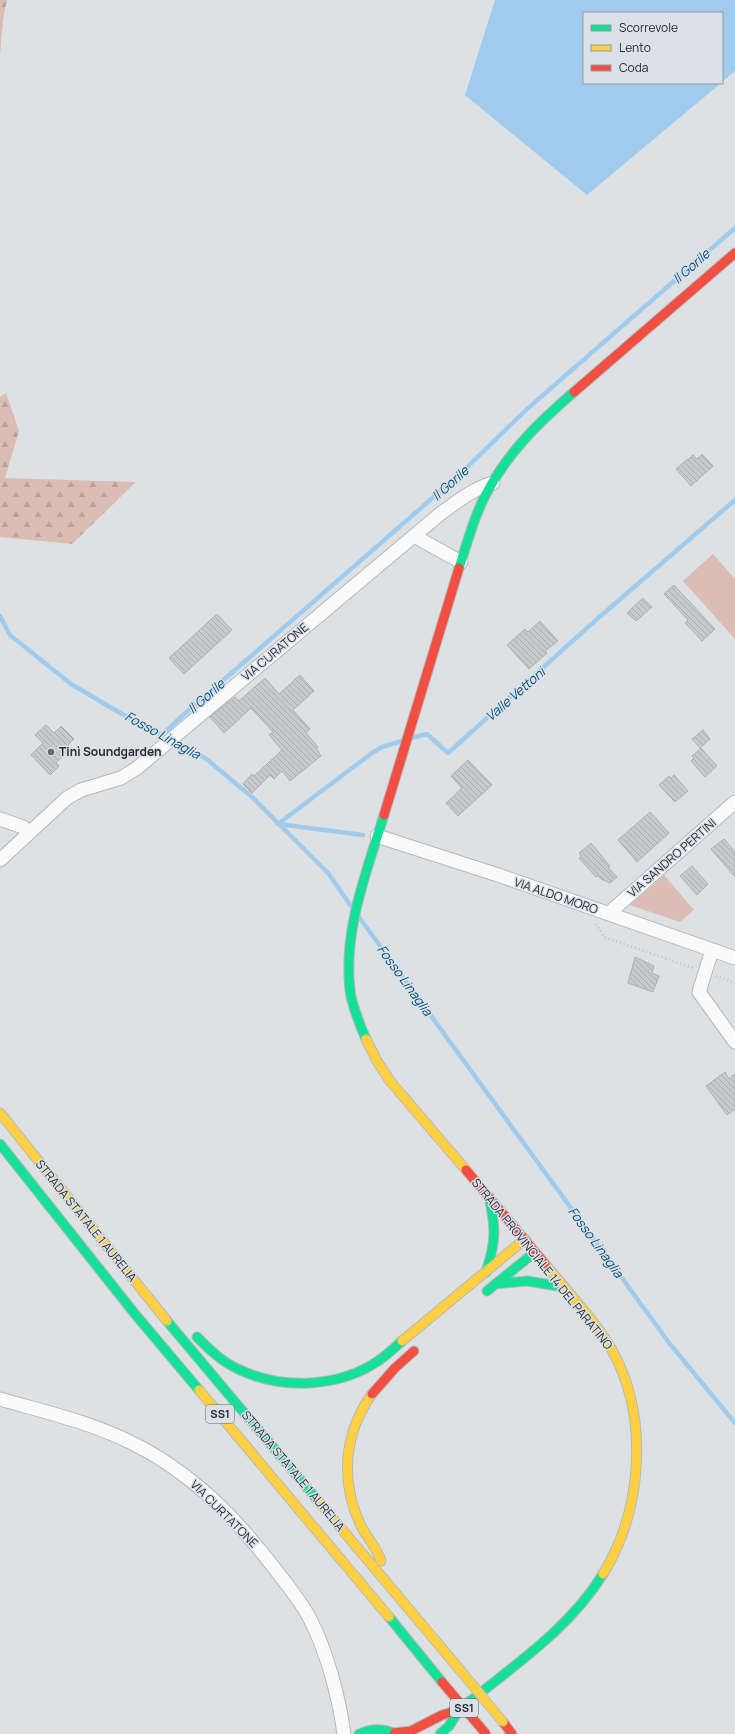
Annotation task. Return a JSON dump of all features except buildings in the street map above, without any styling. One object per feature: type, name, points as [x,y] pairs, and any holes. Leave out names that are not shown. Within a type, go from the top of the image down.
[{"type":"main road","name":"STRADA PROVINCIALE 14 DEL PARATINO","points":[[440,1734],[449,1726],[459,1710],[562,1626],[588,1597],[612,1561],[624,1533],[636,1482],[635,1430],[627,1387],[614,1353],[608,1344],[525,1239],[390,1081],[377,1061],[365,1037],[350,991],[349,951],[351,934],[363,881],[461,562],[473,524],[493,483],[514,450],[541,420],[735,253]]},
{"type":"main road","name":"STRADA STATALE 1 AURELIA","points":[[0,1113],[151,1302],[512,1734]]},
{"type":"main road","name":"STRADA STATALE 1 AURELIA","points":[[0,1144],[135,1314],[370,1593],[486,1734]]},
{"type":"main road","points":[[486,1272],[495,1238],[494,1220],[489,1197]]},
{"type":"main road","points":[[190,1329],[219,1359],[227,1365],[246,1374],[282,1382],[310,1384],[322,1383],[346,1376],[378,1361],[525,1239]]},
{"type":"main road","points":[[477,1299],[535,1252]]},
{"type":"main road","points":[[495,1284],[527,1280],[564,1287]]},
{"type":"main road","points":[[151,1302],[164,1304]]},
{"type":"main road","points":[[385,1582],[380,1555],[360,1525],[350,1495],[346,1476],[348,1445],[357,1416],[370,1395],[392,1370],[422,1344]]},
{"type":"main road","name":"STRADA PROVINCIALE 14 DEL PARATINO","points":[[359,1734],[374,1729],[395,1733],[411,1731],[442,1715],[459,1710]]},
{"type":"street","name":"VIA CURATONE","points":[[0,860],[67,798],[81,790],[107,783],[130,773],[414,536],[468,493],[481,486],[493,483]]},
{"type":"street","points":[[414,536],[461,562]]},
{"type":"street","name":"VIA SANDRO PERTINI","points":[[608,914],[735,802]]},
{"type":"street","points":[[0,820],[23,827],[30,832]]},
{"type":"street","name":"VIA ALDO MORO","points":[[377,836],[735,958]]},
{"type":"street","points":[[712,950],[699,992],[735,1042]]},
{"type":"street","name":"VIA CURTATONE","points":[[0,1399],[96,1427],[131,1442],[191,1479],[210,1496],[255,1544],[293,1592],[310,1618],[331,1676],[344,1734]]},
{"type":"path","points":[[595,924],[604,937],[735,983]]},
{"type":"green space","points":[[0,0],[7,0],[3,19],[0,56]]},
{"type":"green space","points":[[6,393],[19,431],[5,478],[136,482],[72,544],[0,537],[0,397]]},
{"type":"green space","points":[[713,554],[735,579],[735,639],[683,581]]},
{"type":"green space","points":[[664,875],[694,910],[680,922],[630,905]]},
{"type":"water","points":[[495,0],[735,0],[735,71],[723,81],[723,12],[583,12],[583,84],[720,84],[587,195],[465,95]]},
{"type":"waterway","name":"Il Gorile","points":[[162,735],[460,474],[527,409],[735,228]]},
{"type":"waterway","name":"Valle Vettoni","points":[[411,738],[427,734],[448,753],[596,620],[735,500]]},
{"type":"waterway","name":"Fosso Linaglia","points":[[0,616],[10,635],[71,684],[122,714],[205,758],[251,796],[328,873],[351,906]]},
{"type":"waterway","name":"Valle Vettoni","points":[[278,824],[372,753],[382,747],[402,741]]},
{"type":"waterway","points":[[278,824],[363,835]]},
{"type":"waterway","name":"Fosso Linaglia","points":[[359,917],[670,1344],[735,1423]]},
{"type":"traffic: fast","points":[[459,568],[481,505],[503,466],[513,452],[536,427],[574,392]]},
{"type":"traffic: fast","points":[[366,1039],[356,1015],[350,990],[350,945],[358,901],[384,815]]},
{"type":"traffic: fast","points":[[0,1144],[135,1314],[199,1390]]},
{"type":"traffic: fast","points":[[486,1272],[492,1252],[494,1235],[493,1218],[489,1197]]},
{"type":"traffic: fast","points":[[487,1291],[535,1252]]},
{"type":"traffic: fast","points":[[495,1284],[527,1281],[564,1287]]},
{"type":"traffic: fast","points":[[167,1321],[319,1502]]},
{"type":"traffic: fast","points":[[197,1337],[221,1359],[238,1369],[255,1376],[291,1383],[309,1383],[345,1377],[378,1361],[402,1341]]},
{"type":"traffic: fast","points":[[440,1734],[449,1726],[459,1710],[518,1664],[556,1631],[589,1594],[603,1574]]},
{"type":"traffic: fast","points":[[389,1617],[442,1682]]},
{"type":"traffic: fast","points":[[359,1734],[378,1730],[396,1734]]},
{"type":"traffic: slow","points":[[366,1039],[377,1061],[390,1081],[466,1170]]},
{"type":"traffic: slow","points":[[0,1113],[167,1321]]},
{"type":"traffic: slow","points":[[402,1341],[525,1239]]},
{"type":"traffic: slow","points":[[545,1264],[589,1317],[612,1350],[624,1376],[632,1404],[636,1433],[636,1463],[633,1492],[626,1521],[616,1548],[603,1574]]},
{"type":"traffic: slow","points":[[199,1390],[389,1617]]},
{"type":"traffic: slow","points":[[372,1394],[363,1409],[351,1441],[348,1457],[348,1474],[350,1491],[360,1524],[377,1551],[381,1561]]},
{"type":"traffic: slow","points":[[319,1502],[460,1670]]},
{"type":"traffic: slow","points":[[460,1670],[503,1722]]},
{"type":"traffic: jam","points":[[574,392],[735,253]]},
{"type":"traffic: jam","points":[[384,815],[459,568]]},
{"type":"traffic: jam","points":[[466,1170],[545,1264]]},
{"type":"traffic: jam","points":[[372,1394],[395,1368],[414,1351]]},
{"type":"traffic: jam","points":[[442,1682],[486,1734]]},
{"type":"traffic: jam","points":[[394,1733],[411,1731],[442,1715],[459,1710]]},
{"type":"traffic: jam","points":[[503,1722],[512,1734]]},
{"type":"place","name":"Tinì Soundgarden","points":[[51,752]]}]
